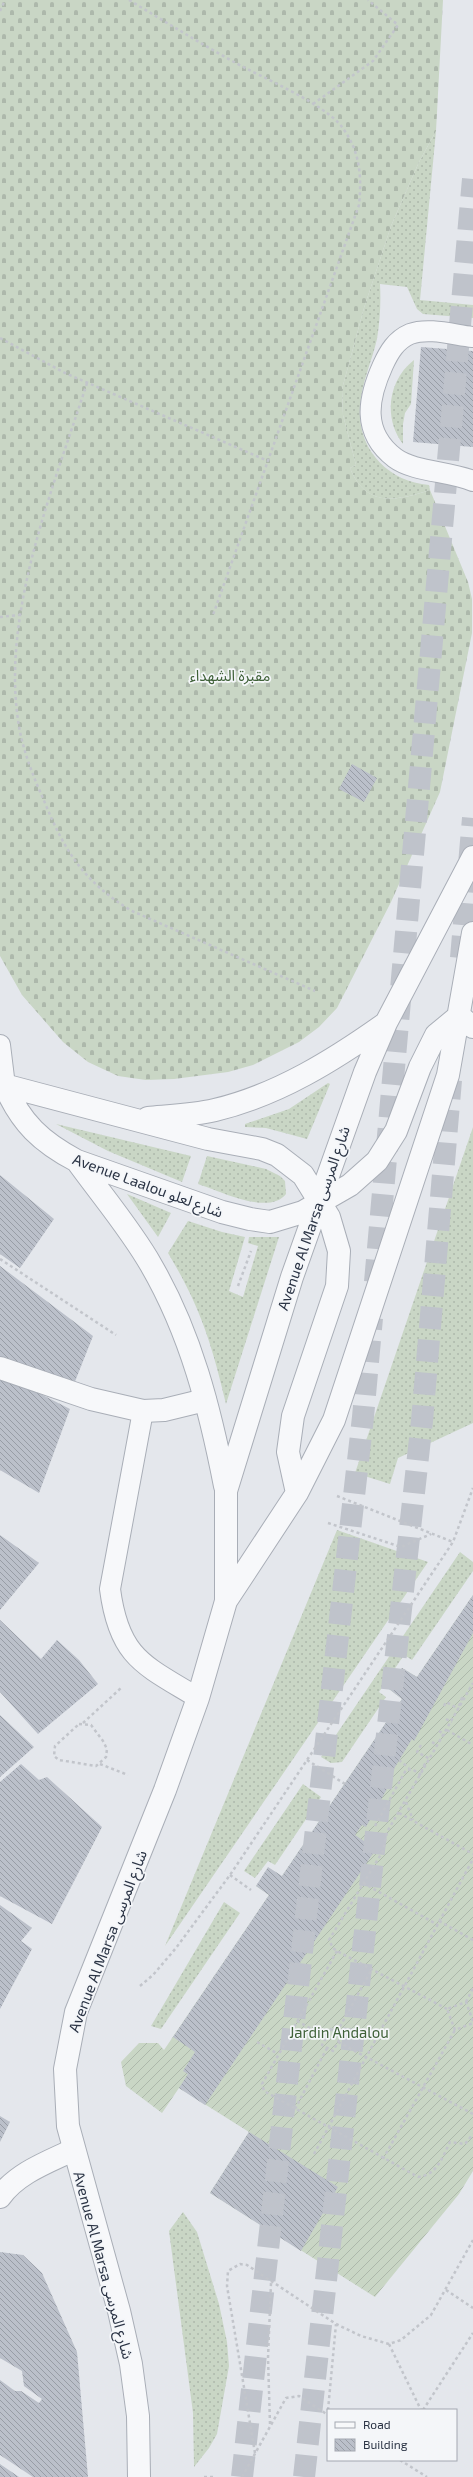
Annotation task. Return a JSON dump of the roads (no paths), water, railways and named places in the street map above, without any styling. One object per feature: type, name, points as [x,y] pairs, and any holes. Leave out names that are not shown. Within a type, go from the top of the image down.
[{"type":"street","name":"Avenue Al Marsa شارع المرسى","points":[[139,2477],[138,2416],[131,2364],[119,2311],[73,2150],[66,2097],[65,2069],[76,2012],[165,1790],[198,1698],[226,1601],[226,1491],[270,1343],[321,1202],[359,1087],[386,1023],[473,857]]},
{"type":"street","name":"Avenue Al Marsa شارع المرسى","points":[[226,1601],[297,1493],[334,1420],[466,1021],[473,933]]},
{"type":"street","name":"Avenue Laalou شارع لعلو","points":[[2,1085],[30,1129],[54,1149],[76,1161],[222,1212],[270,1222],[303,1212],[364,1174],[388,1147],[420,1067],[436,1035],[466,1021]]},
{"type":"street","points":[[137,1119],[214,1110],[260,1095],[304,1075],[347,1051],[386,1023]]},
{"type":"street","points":[[2,1085],[38,1096],[137,1119],[208,1139],[262,1149],[277,1156],[303,1175],[321,1202],[336,1233],[339,1268],[337,1286],[293,1416],[288,1452],[297,1493]]},
{"type":"street","points":[[76,1161],[154,1270],[181,1325],[195,1359],[226,1491]]},
{"type":"street","points":[[0,1368],[90,1399],[143,1411],[164,1410],[205,1400]]},
{"type":"street","points":[[0,2197],[6,2187],[20,2177],[73,2150]]},
{"type":"lane","points":[[473,337],[428,331],[419,332],[402,338],[389,352],[375,383],[370,410],[377,437],[396,458],[408,464],[455,474],[473,480]]},
{"type":"lane","points":[[0,1045],[2,1085]]},
{"type":"lane","points":[[143,1411],[110,1590],[112,1609],[125,1644],[145,1666],[198,1698]]},
{"type":"tunnel","points":[[375,1282],[473,179]]},
{"type":"tunnel","points":[[461,958],[473,818]]},
{"type":"tunnel","points":[[304,2477],[422,1421],[451,1080]]},
{"type":"tunnel","points":[[242,2477],[363,1417],[372,1318]]},
{"type":"park label","name":"مقبرة الشهداء","points":[[230,675]]},
{"type":"park label","name":"Jardin Andalou","points":[[339,2032]]}]
